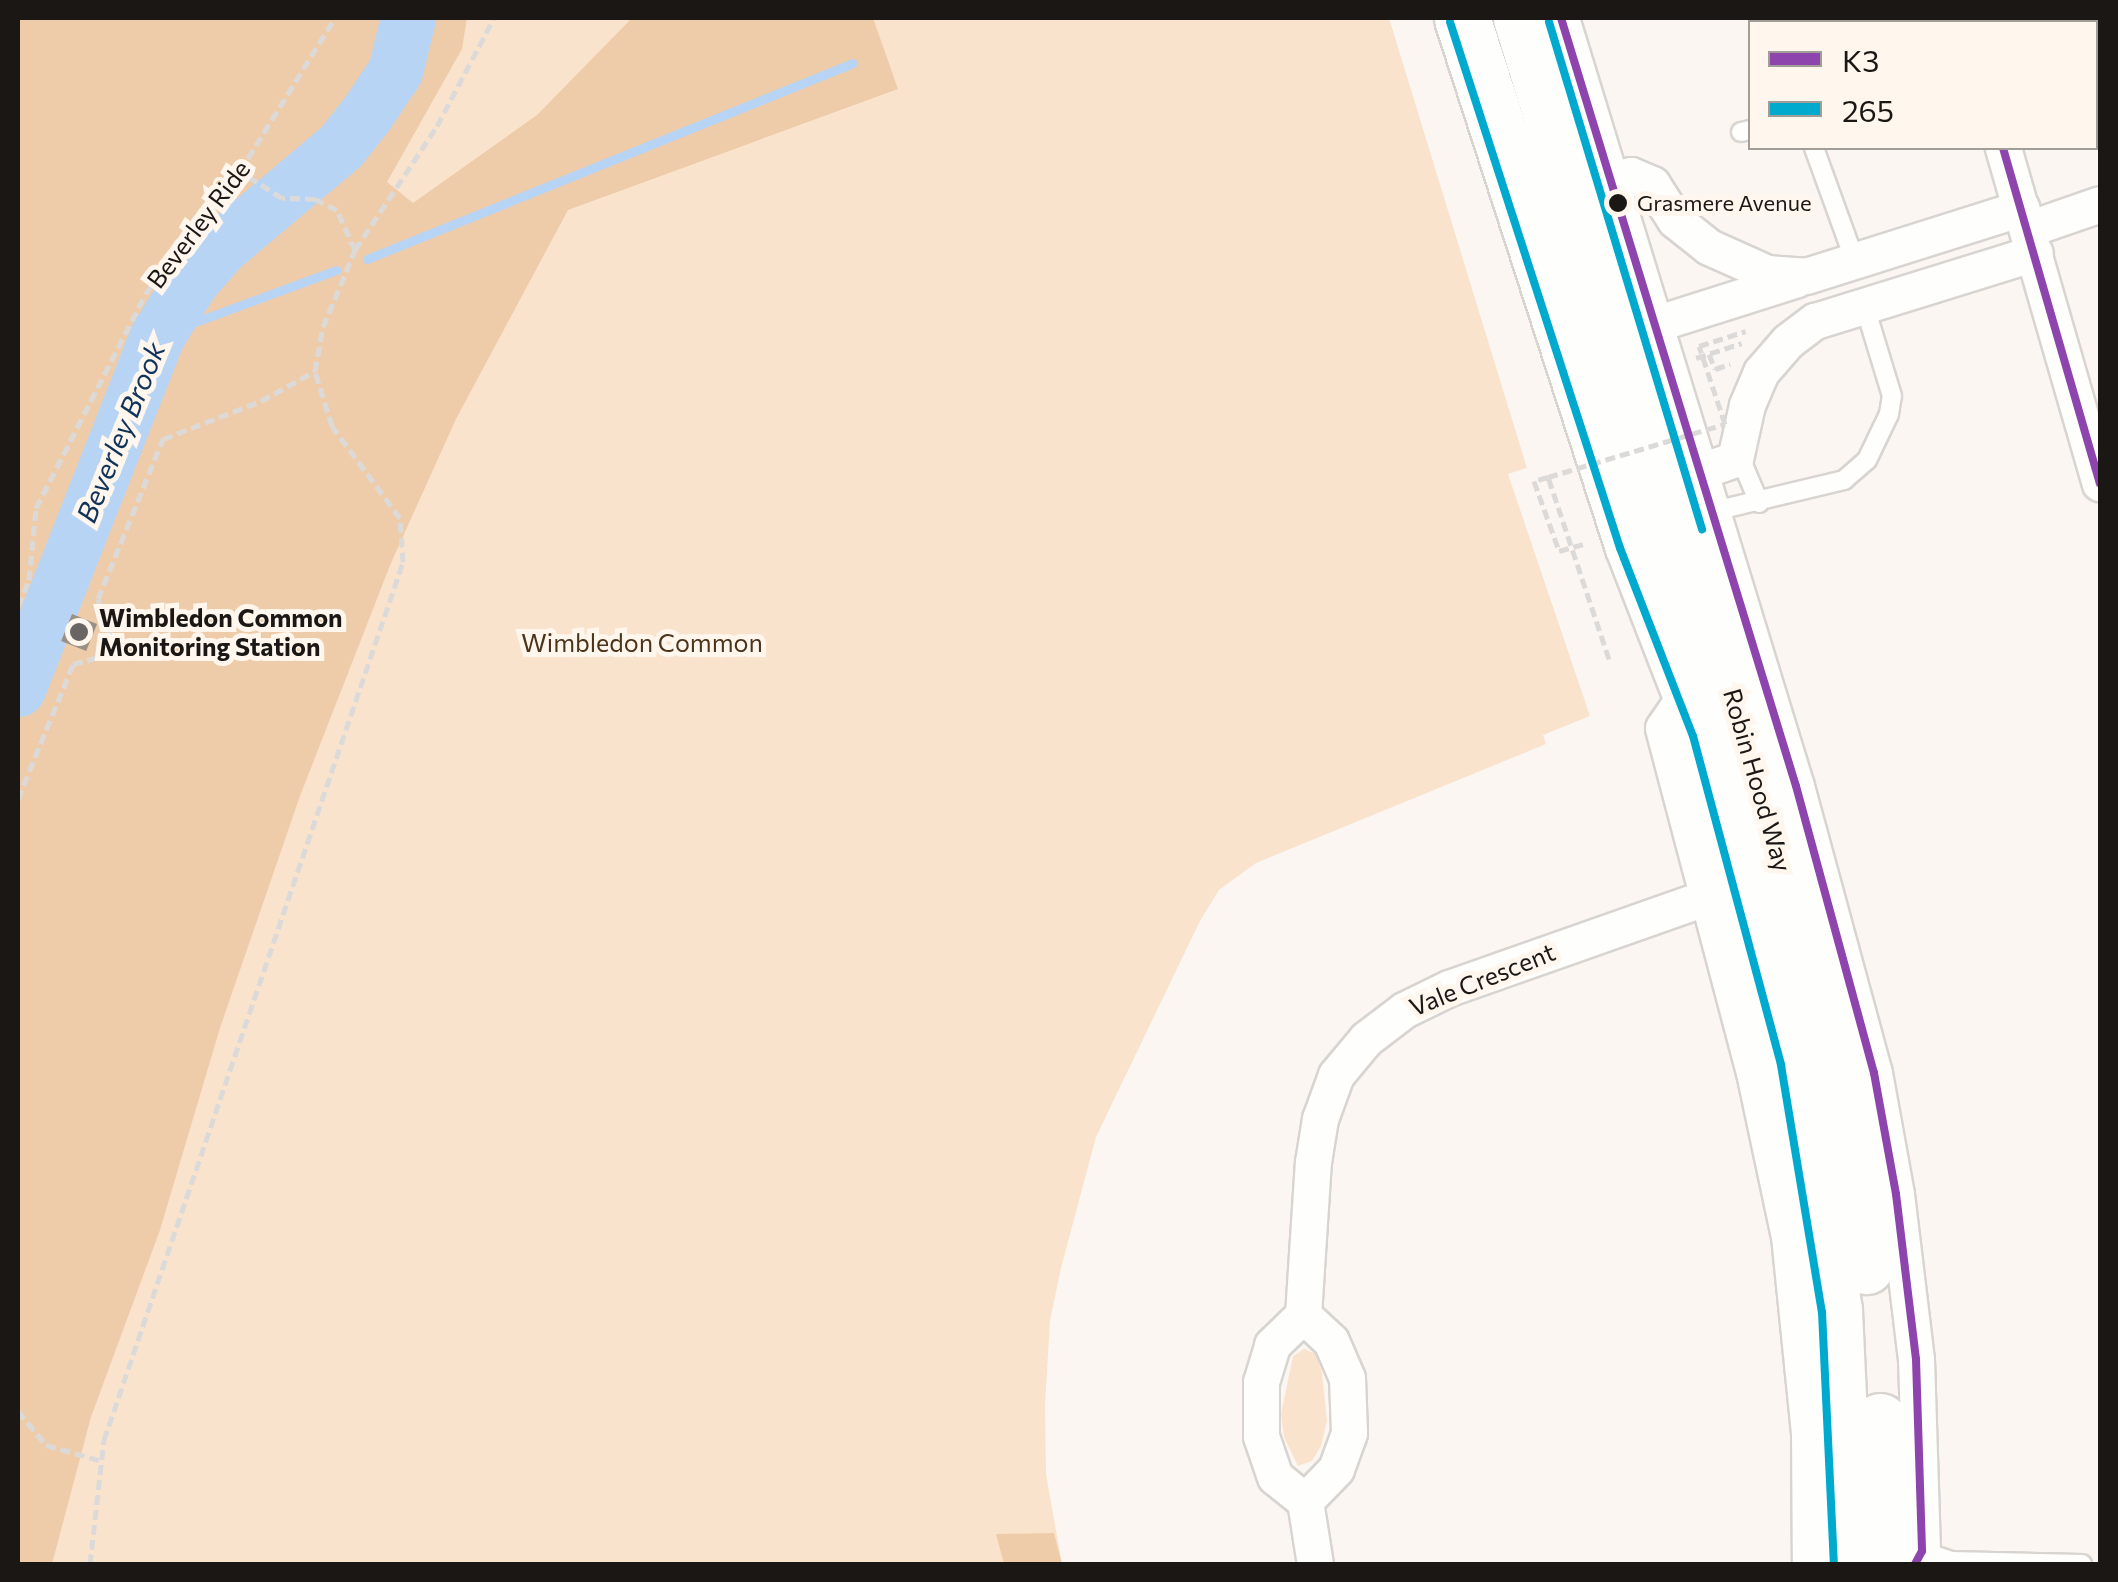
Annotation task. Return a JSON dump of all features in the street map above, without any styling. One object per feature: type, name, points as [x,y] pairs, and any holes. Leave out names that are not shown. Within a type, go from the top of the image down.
[{"type":"highway","name":"Robin Hood Way","points":[[1462,18],[1632,544],[1704,732],[1794,1062],[1834,1311],[1846,1564]]},
{"type":"highway","name":"Robin Hood Way","points":[[1521,18],[1785,871],[1841,1097],[1880,1398],[1907,1560]]},
{"type":"street","name":"Robin Hood Way","points":[[1561,18],[1609,178],[1715,466],[1710,512],[1829,899],[1874,1073],[1896,1194],[1916,1359],[1907,1560]]},
{"type":"street","points":[[2004,150],[2100,483]]},
{"type":"street","points":[[1609,178],[1632,175],[1652,184],[1676,220],[1709,247],[1767,273],[1806,276]]},
{"type":"street","points":[[1715,466],[1761,372],[1788,342],[1815,321],[1864,304],[2028,230],[2100,204]]},
{"type":"street","points":[[1663,322],[1854,262],[2028,230]]},
{"type":"street","name":"Robin Hood Way","points":[[1686,693],[1664,728],[1710,896],[1789,1236],[1809,1433],[1810,1564]]},
{"type":"street","name":"Vale Crescent","points":[[1303,1315],[1320,1119],[1336,1075],[1366,1038],[1404,1010],[1448,988],[1710,896]]},
{"type":"street","points":[[1305,1501],[1336,1469],[1349,1432],[1347,1378],[1332,1341],[1303,1315],[1272,1344],[1261,1382],[1261,1436],[1274,1477],[1305,1501],[1315,1564]]},
{"type":"lane","points":[[1815,150],[1854,262]]},
{"type":"lane","points":[[1710,512],[1844,480],[1867,460],[1890,414],[1892,396],[1864,304]]},
{"type":"lane","points":[[1715,466],[1744,467],[1759,503]]},
{"type":"lane","points":[[1907,1560],[2082,1564]]},
{"type":"path","name":"Beverley Ride","points":[[18,606],[29,580],[36,508],[146,293],[240,170],[335,18]]},
{"type":"path","points":[[90,1564],[104,1440],[403,562],[400,518],[332,426],[315,371],[323,327],[355,250],[437,126],[494,18]]},
{"type":"path","points":[[240,170],[282,198],[315,200],[337,210],[355,250]]},
{"type":"path","points":[[1583,544],[1558,551],[1534,481],[1725,424],[1699,346],[1746,331]]},
{"type":"path","points":[[1739,362],[1714,369],[1712,353],[1749,341]]},
{"type":"path","points":[[18,799],[72,664],[96,658],[110,635],[98,599],[163,439],[261,401],[315,371]]},
{"type":"path","points":[[1548,477],[1610,659]]},
{"type":"path","points":[[18,1412],[46,1445],[102,1461]]},
{"type":"green space","name":"Wimbledon Common","points":[[18,18],[1389,18],[1527,468],[1508,474],[1590,716],[1543,735],[1546,744],[1256,863],[1219,890],[1200,921],[1096,1137],[1061,1268],[1050,1321],[1045,1405],[1046,1474],[1062,1564],[18,1564]]},
{"type":"green space","points":[[1304,1349],[1316,1354],[1327,1421],[1321,1446],[1312,1461],[1298,1466],[1284,1437],[1281,1414],[1293,1356]]},
{"type":"shaded area","points":[[18,18],[467,18],[462,49],[387,182],[413,203],[537,115],[632,18],[873,18],[898,89],[568,210],[456,419],[391,563],[300,796],[220,1028],[160,1230],[91,1417],[52,1564],[18,1564]]},
{"type":"shaded area","points":[[1054,1533],[1062,1564],[1004,1564],[996,1534]]},
{"type":"building","name":"Wimbledon Common Monitoring Station","points":[[72,614],[97,624],[86,651],[61,641]]},
{"type":"waterway","name":"Beverley Brook","points":[[18,689],[157,336],[192,280],[221,247],[341,146],[395,71],[408,18]]},
{"type":"waterway","points":[[367,259],[853,63]]},
{"type":"waterway","points":[[157,336],[336,270]]},
{"type":"transit line","name":"K3","points":[[1561,18],[1796,786],[1874,1073],[1896,1194],[1916,1359],[1922,1551],[1915,1564]]},
{"type":"transit line","name":"265","points":[[1450,22],[1620,548],[1693,736],[1781,1065],[1822,1312],[1834,1564]]},
{"type":"transit line","name":"265","points":[[1549,22],[1702,529]]},
{"type":"transit line","name":"K3","points":[[2004,150],[2100,483]]},
{"type":"place","name":"Grasmere Avenue","points":[[1618,203]]},
{"type":"place","name":"Wimbledon Common Monitoring Station","points":[[79,632]]}]
